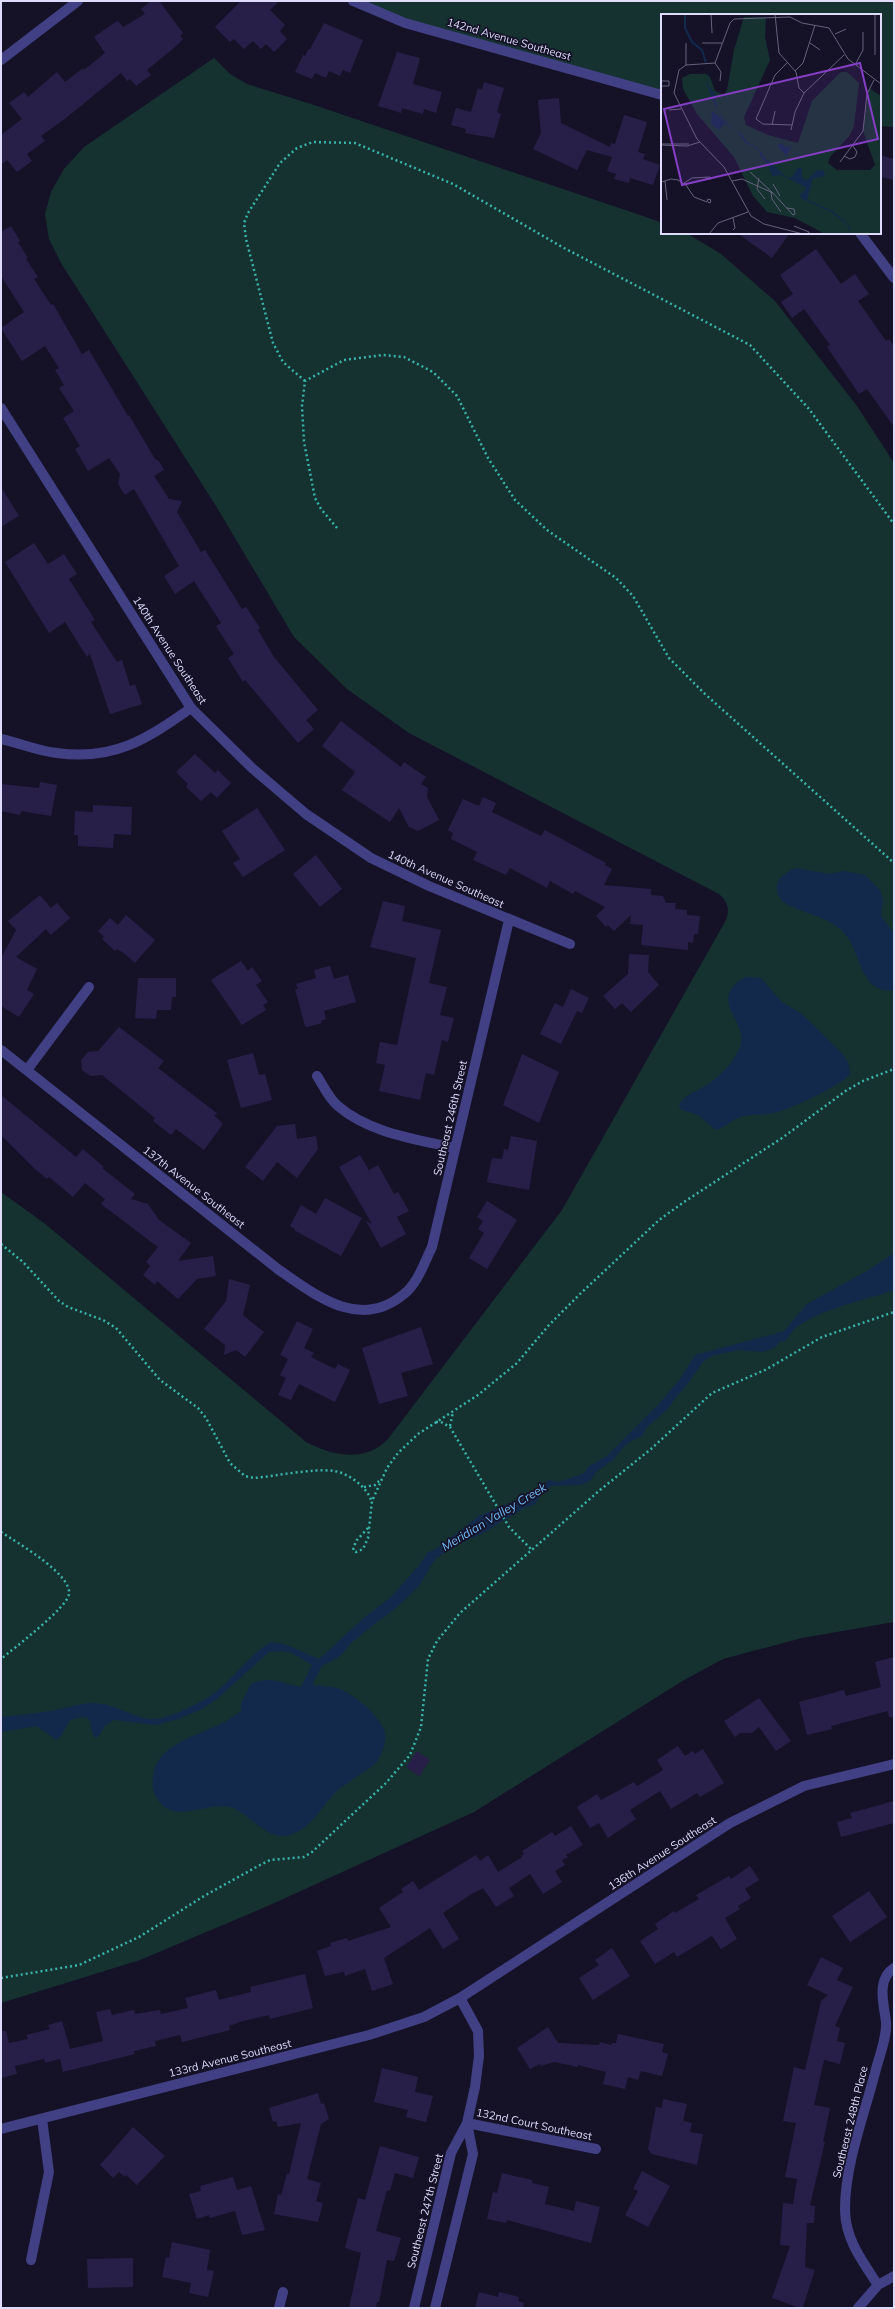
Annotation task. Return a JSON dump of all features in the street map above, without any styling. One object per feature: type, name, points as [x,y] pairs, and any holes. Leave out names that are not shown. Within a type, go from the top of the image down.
[{"type":"street","points":[[1,60],[78,1]]},
{"type":"street","name":"142nd Avenue Southeast","points":[[352,1],[405,23],[661,95]]},
{"type":"street","points":[[861,234],[894,278]]},
{"type":"street","name":"140th Avenue Southeast","points":[[1,408],[191,708],[252,768],[300,809],[358,849],[429,886],[570,944]]},
{"type":"street","points":[[1,739],[57,753],[83,755],[113,752],[152,735],[191,708]]},
{"type":"street","name":"Southeast 246th Street","points":[[386,1306],[405,1294],[417,1278],[432,1247],[509,920]]},
{"type":"street","points":[[27,1070],[88,987]]},
{"type":"street","name":"137th Avenue Southeast","points":[[1,1050],[304,1288],[326,1301],[349,1310],[365,1311],[386,1306]]},
{"type":"street","points":[[317,1076],[336,1105],[355,1119],[389,1132],[455,1148]]},
{"type":"street","name":"136th Avenue Southeast","points":[[460,1998],[730,1823],[804,1786],[894,1764]]},
{"type":"street","name":"Southeast 248th Place","points":[[878,2285],[854,2248],[847,2227],[845,2208],[847,2179],[890,2026],[883,1985],[885,1977],[894,1968]]},
{"type":"street","name":"133rd Avenue Southeast","points":[[1,2129],[368,2035],[424,2017],[460,1998]]},
{"type":"street","name":"Southeast 247th Street","points":[[414,2308],[451,2153],[467,2123],[475,2087],[479,2043],[478,2031],[460,1998]]},
{"type":"street","points":[[31,2260],[49,2172],[42,2119]]},
{"type":"street","name":"Southeast 247th Street","points":[[435,2308],[473,2154],[467,2123]]},
{"type":"street","name":"132nd Court Southeast","points":[[467,2123],[596,2149]]},
{"type":"street","points":[[858,2308],[878,2285],[894,2276]]},
{"type":"street","points":[[279,2308],[283,2292]]},
{"type":"path","points":[[305,381],[282,362],[273,343],[246,239],[244,223],[248,213],[280,163],[297,148],[313,142],[355,143],[471,192],[564,248],[750,345],[809,409],[894,524]]},
{"type":"path","points":[[305,381],[344,360],[383,355],[404,357],[433,372],[457,396],[488,458],[515,500],[547,530],[616,578],[633,596],[669,658],[704,694],[894,863]]},
{"type":"path","points":[[305,381],[302,406],[304,442],[315,498],[321,509],[337,528]]},
{"type":"path","points":[[364,1487],[375,1485],[398,1453],[418,1434],[478,1395],[517,1363],[549,1325],[659,1220],[782,1138],[847,1090],[863,1081],[894,1069]]},
{"type":"path","points":[[1,1244],[23,1262],[59,1301],[104,1320],[116,1328],[160,1380],[198,1408],[206,1418],[230,1463],[245,1476],[254,1478],[336,1471],[364,1487],[369,1492],[372,1501]]},
{"type":"path","points":[[1,1978],[79,1965],[139,1937],[204,1896],[270,1860],[304,1857],[324,1842],[386,1783],[410,1756],[420,1727],[428,1659],[437,1641],[460,1613],[600,1490],[651,1449],[712,1393],[764,1370],[822,1337],[894,1312]]},
{"type":"path","points":[[454,1410],[450,1419],[450,1427],[494,1504],[509,1527],[532,1550]]},
{"type":"path","points":[[436,1422],[441,1422],[450,1427]]},
{"type":"path","points":[[368,1528],[353,1546],[353,1550],[356,1552],[366,1546],[372,1501],[380,1480]]},
{"type":"path","points":[[1,1532],[59,1573],[68,1584],[70,1594],[47,1620],[1,1658]]},
{"type":"green space","points":[[353,1],[894,1],[894,127],[881,126],[881,14],[661,14],[661,95],[405,23]]},
{"type":"green space","points":[[214,58],[230,74],[247,84],[314,105],[661,223],[661,234],[688,234],[721,254],[775,301],[857,406],[894,463],[894,1622],[802,1638],[723,1659],[684,1680],[474,1812],[270,1905],[140,1960],[1,2003],[1,1192],[44,1223],[306,1442],[338,1454],[348,1455],[369,1452],[379,1447],[388,1439],[562,1210],[726,920],[728,912],[726,903],[719,894],[409,733],[347,689],[294,637],[216,506],[61,263],[49,239],[45,214],[51,192],[64,169],[84,147]]},
{"type":"water","points":[[797,868],[829,874],[844,871],[865,875],[880,890],[883,900],[881,916],[894,933],[894,990],[883,990],[868,980],[863,972],[851,943],[840,928],[824,919],[790,906],[782,901],[777,890],[779,880],[786,873]]},
{"type":"water","points":[[745,977],[761,978],[782,1002],[803,1015],[842,1053],[849,1064],[850,1074],[837,1084],[791,1107],[770,1114],[742,1116],[716,1130],[698,1115],[680,1109],[679,1106],[687,1096],[718,1077],[731,1063],[737,1053],[740,1047],[741,1037],[739,1028],[728,1003],[729,995],[734,986]]},
{"type":"water","name":"Meridian Valley Creek","points":[[894,1253],[894,1290],[818,1315],[794,1329],[785,1341],[779,1342],[776,1347],[763,1352],[739,1350],[711,1356],[703,1362],[668,1409],[646,1428],[642,1436],[629,1442],[613,1460],[596,1472],[590,1481],[580,1485],[551,1486],[541,1494],[535,1504],[524,1508],[485,1532],[457,1545],[435,1559],[419,1586],[403,1602],[352,1642],[339,1657],[322,1666],[312,1685],[336,1688],[357,1699],[371,1711],[381,1724],[385,1734],[385,1742],[377,1762],[337,1791],[316,1816],[304,1828],[297,1832],[281,1836],[274,1834],[266,1831],[240,1811],[223,1806],[180,1812],[171,1810],[162,1805],[155,1795],[153,1784],[155,1767],[164,1754],[173,1746],[220,1724],[241,1711],[241,1704],[251,1684],[258,1681],[270,1680],[301,1687],[312,1665],[292,1653],[282,1651],[269,1652],[217,1699],[202,1709],[181,1718],[156,1725],[113,1720],[105,1726],[98,1737],[95,1738],[88,1718],[79,1717],[70,1720],[61,1736],[56,1740],[37,1726],[1,1732],[1,1717],[43,1712],[91,1703],[108,1705],[148,1719],[167,1717],[212,1695],[221,1688],[253,1655],[271,1642],[284,1644],[319,1659],[365,1617],[391,1597],[421,1563],[428,1552],[436,1549],[479,1516],[526,1496],[549,1480],[558,1482],[583,1474],[589,1466],[607,1456],[660,1403],[680,1379],[695,1355],[784,1331],[807,1304],[865,1272]]},
{"type":"building","points":[[151,1],[159,1],[183,33],[180,36],[183,39],[147,70],[151,75],[136,86],[130,79],[127,81],[121,73],[66,118],[41,136],[45,141],[27,154],[32,161],[17,172],[7,160],[1,165],[1,135],[22,119],[9,103],[24,92],[28,97],[57,72],[65,82],[83,68],[84,70],[105,53],[94,37],[118,21],[123,27],[145,14],[141,9]]},
{"type":"building","points":[[241,1],[279,1],[270,10],[285,25],[280,31],[287,39],[274,52],[266,44],[261,49],[253,41],[244,49],[234,39],[230,42],[215,27]]},
{"type":"building","points":[[324,23],[363,40],[350,73],[343,70],[340,76],[329,71],[326,78],[315,73],[312,79],[295,72],[303,55],[305,56],[308,49],[310,49]]},
{"type":"building","points":[[397,52],[420,58],[413,84],[442,92],[436,113],[424,109],[423,114],[402,108],[401,113],[378,106]]},
{"type":"building","points":[[484,82],[504,88],[497,112],[501,114],[494,138],[465,133],[466,129],[451,125],[456,108],[471,112],[478,88],[482,90]]},
{"type":"building","points":[[559,98],[561,123],[610,147],[611,143],[615,144],[624,115],[647,122],[638,152],[645,154],[643,159],[660,165],[653,185],[630,178],[629,183],[614,179],[616,174],[607,171],[612,157],[587,150],[577,170],[533,149],[541,133],[538,100]]},
{"type":"building","points":[[881,155],[894,159],[894,180],[881,177]]},
{"type":"building","points":[[11,226],[20,241],[18,242],[28,258],[26,259],[38,277],[34,279],[51,305],[53,304],[82,354],[89,350],[155,459],[159,461],[164,470],[154,476],[169,499],[182,501],[177,512],[201,552],[205,550],[242,609],[246,607],[260,628],[258,630],[274,657],[318,710],[306,720],[314,729],[298,743],[245,680],[243,682],[228,658],[234,654],[216,626],[221,623],[194,581],[175,594],[164,576],[179,566],[134,489],[125,495],[118,484],[120,474],[109,458],[88,471],[75,449],[80,446],[63,418],[74,411],[59,388],[64,385],[55,370],[59,368],[45,346],[22,361],[1,328],[24,312],[1,276],[1,232]]},
{"type":"building","points":[[738,234],[789,234],[772,258]]},
{"type":"building","points":[[816,249],[841,284],[855,274],[869,294],[858,301],[886,341],[889,339],[894,347],[894,427],[867,389],[859,394],[827,347],[830,345],[804,309],[792,318],[781,302],[793,294],[780,275]]},
{"type":"building","points":[[1,487],[19,516],[1,527]]},
{"type":"building","points":[[34,543],[48,564],[64,554],[77,574],[69,579],[95,620],[91,622],[117,662],[122,660],[130,686],[135,684],[142,704],[110,714],[90,654],[87,657],[65,622],[49,633],[5,562]]},
{"type":"building","points":[[341,721],[401,767],[404,762],[426,777],[421,784],[428,788],[427,797],[439,820],[418,831],[409,827],[399,808],[390,822],[342,790],[355,772],[322,746]]},
{"type":"building","points":[[195,754],[215,773],[218,770],[231,783],[217,798],[211,792],[201,801],[186,787],[188,784],[176,772]]},
{"type":"building","points":[[40,782],[57,785],[51,816],[21,811],[20,815],[1,811],[1,784],[39,788]]},
{"type":"building","points":[[483,797],[496,803],[492,812],[541,836],[545,830],[606,863],[605,865],[612,869],[604,885],[651,889],[651,895],[663,896],[666,903],[676,903],[675,909],[687,910],[687,915],[700,916],[698,934],[694,934],[693,943],[688,942],[688,950],[641,945],[643,925],[630,924],[631,915],[614,931],[608,925],[606,927],[596,916],[605,907],[575,891],[573,894],[550,881],[547,888],[510,868],[506,875],[473,860],[477,852],[451,839],[453,833],[448,830],[463,799],[479,806]]},
{"type":"building","points":[[93,805],[132,807],[131,835],[114,834],[113,848],[78,846],[78,835],[74,835],[75,811],[93,812]]},
{"type":"building","points":[[257,808],[285,850],[243,877],[233,863],[240,859],[222,831]]},
{"type":"building","points":[[316,855],[342,889],[320,907],[293,874]]},
{"type":"building","points":[[40,895],[51,908],[57,903],[70,918],[51,935],[46,929],[16,957],[37,969],[27,990],[34,994],[19,1017],[1,1006],[1,958],[16,930],[8,921]]},
{"type":"building","points":[[383,901],[405,906],[402,921],[441,930],[429,983],[447,987],[440,1015],[454,1018],[448,1042],[442,1040],[434,1075],[426,1073],[420,1100],[379,1091],[385,1065],[376,1063],[380,1042],[397,1045],[416,958],[370,947]]},
{"type":"building","points":[[126,915],[155,940],[135,963],[117,949],[115,951],[102,939],[104,937],[98,931],[110,918],[118,925]]},
{"type":"building","points":[[629,954],[649,955],[648,972],[659,985],[631,1012],[622,1003],[615,1009],[603,996],[628,974]]},
{"type":"building","points":[[241,961],[248,971],[252,967],[262,981],[256,985],[268,1002],[263,1005],[266,1010],[242,1025],[211,980]]},
{"type":"building","points":[[330,966],[334,979],[348,975],[356,1002],[324,1011],[326,1019],[321,1021],[322,1023],[307,1027],[305,1026],[295,989],[298,989],[296,984],[316,978],[314,970]]},
{"type":"building","points":[[138,978],[176,978],[176,997],[172,997],[171,1010],[157,1010],[156,1019],[135,1018]]},
{"type":"building","points":[[571,989],[589,998],[582,1013],[577,1011],[561,1044],[540,1034],[555,1003],[563,1007]]},
{"type":"building","points":[[119,1027],[164,1061],[158,1068],[218,1114],[214,1115],[223,1124],[204,1150],[176,1129],[171,1135],[153,1121],[155,1118],[102,1075],[91,1076],[82,1070],[81,1060],[88,1052],[98,1051]]},
{"type":"building","points":[[253,1053],[259,1075],[265,1074],[272,1100],[241,1108],[227,1060]]},
{"type":"building","points":[[522,1054],[559,1072],[539,1123],[503,1105]]},
{"type":"building","points":[[1,1095],[76,1157],[83,1149],[104,1167],[102,1168],[135,1194],[131,1199],[148,1204],[159,1220],[191,1243],[178,1261],[213,1256],[216,1276],[197,1279],[178,1299],[157,1281],[155,1285],[143,1275],[150,1266],[146,1262],[158,1247],[101,1204],[105,1199],[85,1183],[73,1197],[49,1177],[47,1179],[36,1170],[1,1135]]},
{"type":"building","points":[[295,1124],[297,1139],[316,1136],[318,1149],[297,1178],[277,1162],[263,1181],[245,1167],[277,1126]]},
{"type":"building","points":[[511,1136],[537,1141],[529,1190],[487,1182],[492,1158],[502,1159],[504,1149],[508,1150]]},
{"type":"building","points":[[360,1155],[369,1170],[378,1165],[394,1194],[398,1192],[409,1211],[397,1217],[406,1234],[381,1248],[366,1221],[372,1224],[339,1167]]},
{"type":"building","points":[[325,1198],[362,1218],[341,1256],[294,1230],[295,1229],[290,1226],[301,1205],[316,1214]]},
{"type":"building","points":[[487,1201],[517,1220],[487,1269],[469,1258],[484,1233],[478,1229],[483,1221],[477,1217]]},
{"type":"building","points":[[229,1279],[250,1285],[243,1315],[264,1332],[245,1357],[236,1350],[224,1355],[225,1345],[204,1329],[226,1301]]},
{"type":"building","points":[[297,1321],[313,1329],[304,1348],[314,1353],[311,1357],[335,1369],[338,1364],[350,1370],[335,1402],[299,1384],[291,1400],[278,1395],[286,1378],[280,1375],[288,1359],[280,1355]]},
{"type":"building","points":[[421,1327],[433,1364],[401,1373],[408,1396],[379,1404],[362,1348]]},
{"type":"building","points":[[894,1657],[894,1717],[889,1717],[888,1711],[831,1726],[832,1729],[807,1735],[799,1702],[844,1690],[846,1696],[881,1687],[875,1662]]},
{"type":"building","points":[[759,1698],[791,1741],[776,1751],[759,1727],[752,1733],[740,1733],[735,1737],[724,1721]]},
{"type":"building","points":[[678,1746],[685,1756],[693,1751],[695,1754],[703,1749],[724,1783],[700,1797],[697,1793],[671,1809],[660,1791],[630,1810],[636,1819],[608,1838],[599,1823],[590,1828],[577,1807],[597,1794],[601,1800],[634,1782],[637,1786],[663,1770],[657,1760]]},
{"type":"building","points":[[417,1751],[430,1760],[419,1776],[406,1767]]},
{"type":"building","points":[[894,1801],[894,1823],[841,1837],[837,1822],[852,1818],[850,1813]]},
{"type":"building","points":[[571,1826],[583,1845],[566,1855],[568,1857],[562,1860],[565,1865],[555,1871],[562,1882],[543,1894],[530,1874],[509,1888],[514,1896],[496,1907],[483,1888],[470,1895],[443,1913],[459,1939],[443,1949],[430,1928],[384,1958],[393,1984],[372,1991],[365,1969],[345,1976],[344,1972],[325,1976],[317,1951],[331,1946],[330,1943],[347,1938],[348,1941],[391,1927],[379,1908],[403,1892],[401,1889],[413,1881],[419,1890],[476,1855],[480,1861],[488,1855],[498,1872],[522,1857],[521,1856],[524,1854],[522,1851],[552,1832],[555,1836]]},
{"type":"building","points":[[750,1866],[759,1880],[745,1889],[751,1898],[738,1906],[740,1909],[725,1918],[737,1939],[721,1949],[712,1936],[677,1957],[674,1952],[655,1964],[640,1941],[658,1929],[655,1924],[674,1911],[675,1913],[699,1899],[696,1895],[729,1876],[731,1879]]},
{"type":"building","points":[[869,1891],[887,1917],[850,1942],[832,1916]]},
{"type":"building","points":[[612,1948],[630,1976],[593,2000],[579,1978],[599,1965],[595,1960]]},
{"type":"building","points":[[821,1957],[843,1968],[837,1980],[853,1987],[835,2026],[840,2028],[837,2041],[845,2043],[840,2064],[824,2060],[814,2105],[830,2108],[823,2142],[825,2142],[810,2205],[815,2206],[814,2223],[807,2223],[805,2267],[815,2270],[803,2307],[797,2307],[772,2298],[790,2246],[780,2245],[783,2203],[793,2204],[797,2179],[785,2177],[796,2123],[783,2121],[794,2067],[805,2070],[821,2001],[828,1995],[807,1985]]},
{"type":"building","points":[[305,1974],[313,2008],[270,2019],[269,2015],[243,2021],[229,2026],[230,2030],[182,2042],[180,2035],[155,2041],[156,2046],[134,2051],[135,2054],[63,2072],[60,2059],[45,2063],[44,2059],[15,2066],[17,2074],[1,2078],[1,2031],[6,2031],[9,2043],[28,2039],[26,2035],[50,2029],[48,2025],[62,2021],[70,2049],[103,2041],[96,2012],[110,2009],[112,2015],[134,2010],[135,2014],[160,2010],[161,2014],[188,2008],[185,1998],[216,1990],[219,2000],[251,1992],[250,1987]]},
{"type":"building","points":[[548,2027],[558,2043],[599,2045],[600,2042],[611,2045],[612,2043],[616,2043],[618,2034],[664,2044],[662,2052],[668,2054],[662,2076],[641,2071],[638,2080],[628,2077],[625,2089],[603,2084],[606,2072],[578,2065],[578,2067],[554,2062],[541,2066],[540,2064],[530,2069],[517,2048]]},
{"type":"building","points":[[382,2068],[418,2077],[415,2092],[433,2096],[426,2122],[406,2117],[408,2110],[374,2102]]},
{"type":"building","points":[[318,2093],[321,2104],[324,2103],[329,2119],[321,2124],[307,2179],[321,2183],[316,2201],[323,2203],[318,2222],[274,2214],[278,2194],[281,2195],[287,2174],[289,2174],[301,2123],[278,2127],[276,2121],[273,2122],[269,2108]]},
{"type":"building","points":[[663,2099],[687,2104],[683,2121],[692,2123],[690,2132],[703,2134],[697,2165],[652,2154],[648,2149],[656,2107],[662,2108]]},
{"type":"building","points":[[133,2127],[165,2156],[137,2185],[126,2175],[125,2177],[119,2172],[113,2178],[100,2165]]},
{"type":"building","points":[[380,2146],[419,2157],[413,2178],[395,2173],[390,2191],[387,2190],[376,2231],[401,2238],[394,2261],[387,2260],[379,2302],[377,2302],[376,2308],[349,2308],[361,2253],[345,2248],[358,2198],[365,2200]]},
{"type":"building","points":[[642,2171],[670,2186],[648,2227],[625,2215],[638,2191],[633,2189]]},
{"type":"building","points":[[502,2173],[532,2180],[532,2183],[549,2187],[545,2204],[574,2211],[576,2201],[600,2207],[591,2243],[507,2220],[506,2223],[487,2219],[493,2192],[497,2193]]},
{"type":"building","points":[[233,2177],[237,2190],[251,2186],[265,2230],[242,2235],[235,2211],[210,2218],[209,2215],[197,2219],[189,2194],[201,2191],[200,2186]]},
{"type":"building","points":[[172,2242],[210,2250],[207,2270],[214,2271],[208,2297],[189,2293],[191,2283],[162,2277],[166,2257],[169,2258]]},
{"type":"building","points":[[133,2258],[133,2287],[88,2288],[87,2259]]},
{"type":"building","points":[[479,2292],[498,2297],[499,2292],[519,2297],[518,2301],[524,2303],[523,2308],[475,2308]]}]
